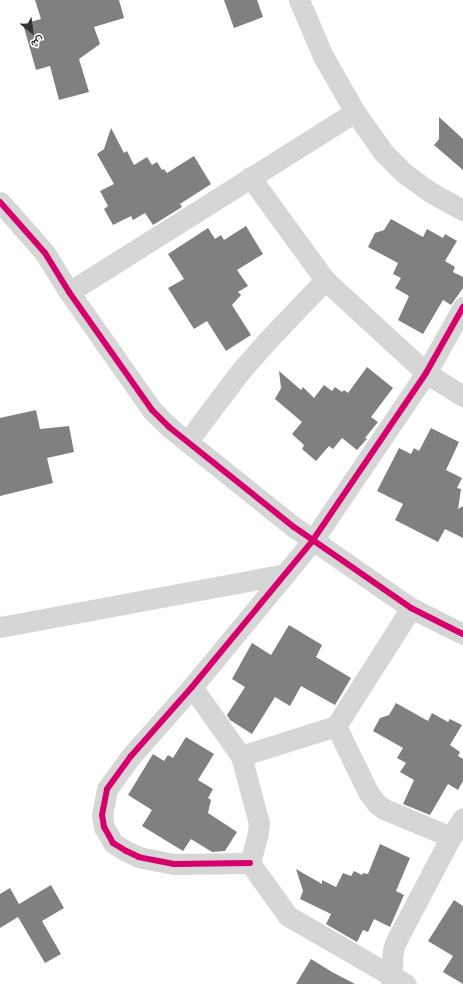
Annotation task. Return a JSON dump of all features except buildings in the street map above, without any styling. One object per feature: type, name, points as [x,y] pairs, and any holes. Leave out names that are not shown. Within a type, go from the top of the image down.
[{"type":"street","points":[[299,0],[323,56],[355,112],[384,152],[404,173],[432,193],[463,210]]},
{"type":"street","points":[[69,292],[355,112]]},
{"type":"street","points":[[250,177],[325,280],[426,373],[463,396]]},
{"type":"street","points":[[0,202],[45,253],[69,292],[152,410],[187,442],[294,527],[411,608],[462,632]]},
{"type":"street","points":[[187,442],[239,373],[266,342],[325,280]]},
{"type":"street","points":[[250,864],[174,864],[139,857],[113,843],[104,827],[102,815],[107,789],[131,756],[192,687],[313,540],[426,373],[463,307]]},
{"type":"street","points":[[0,627],[285,574]]},
{"type":"street","points":[[241,756],[336,726],[411,608]]},
{"type":"street","points":[[192,687],[241,756],[259,823],[250,864],[288,916],[396,981]]},
{"type":"street","points":[[336,726],[368,792],[377,804],[384,809],[451,837]]},
{"type":"street","points":[[396,981],[395,943],[451,837],[463,818]]},
{"type":"cycle path","points":[[0,202],[45,253],[69,292],[152,410],[169,427],[294,527],[411,608],[463,634]]},
{"type":"cycle path","points":[[250,863],[174,864],[139,857],[126,851],[113,843],[104,827],[102,815],[107,789],[131,756],[192,687],[313,540],[426,373],[463,307]]}]
